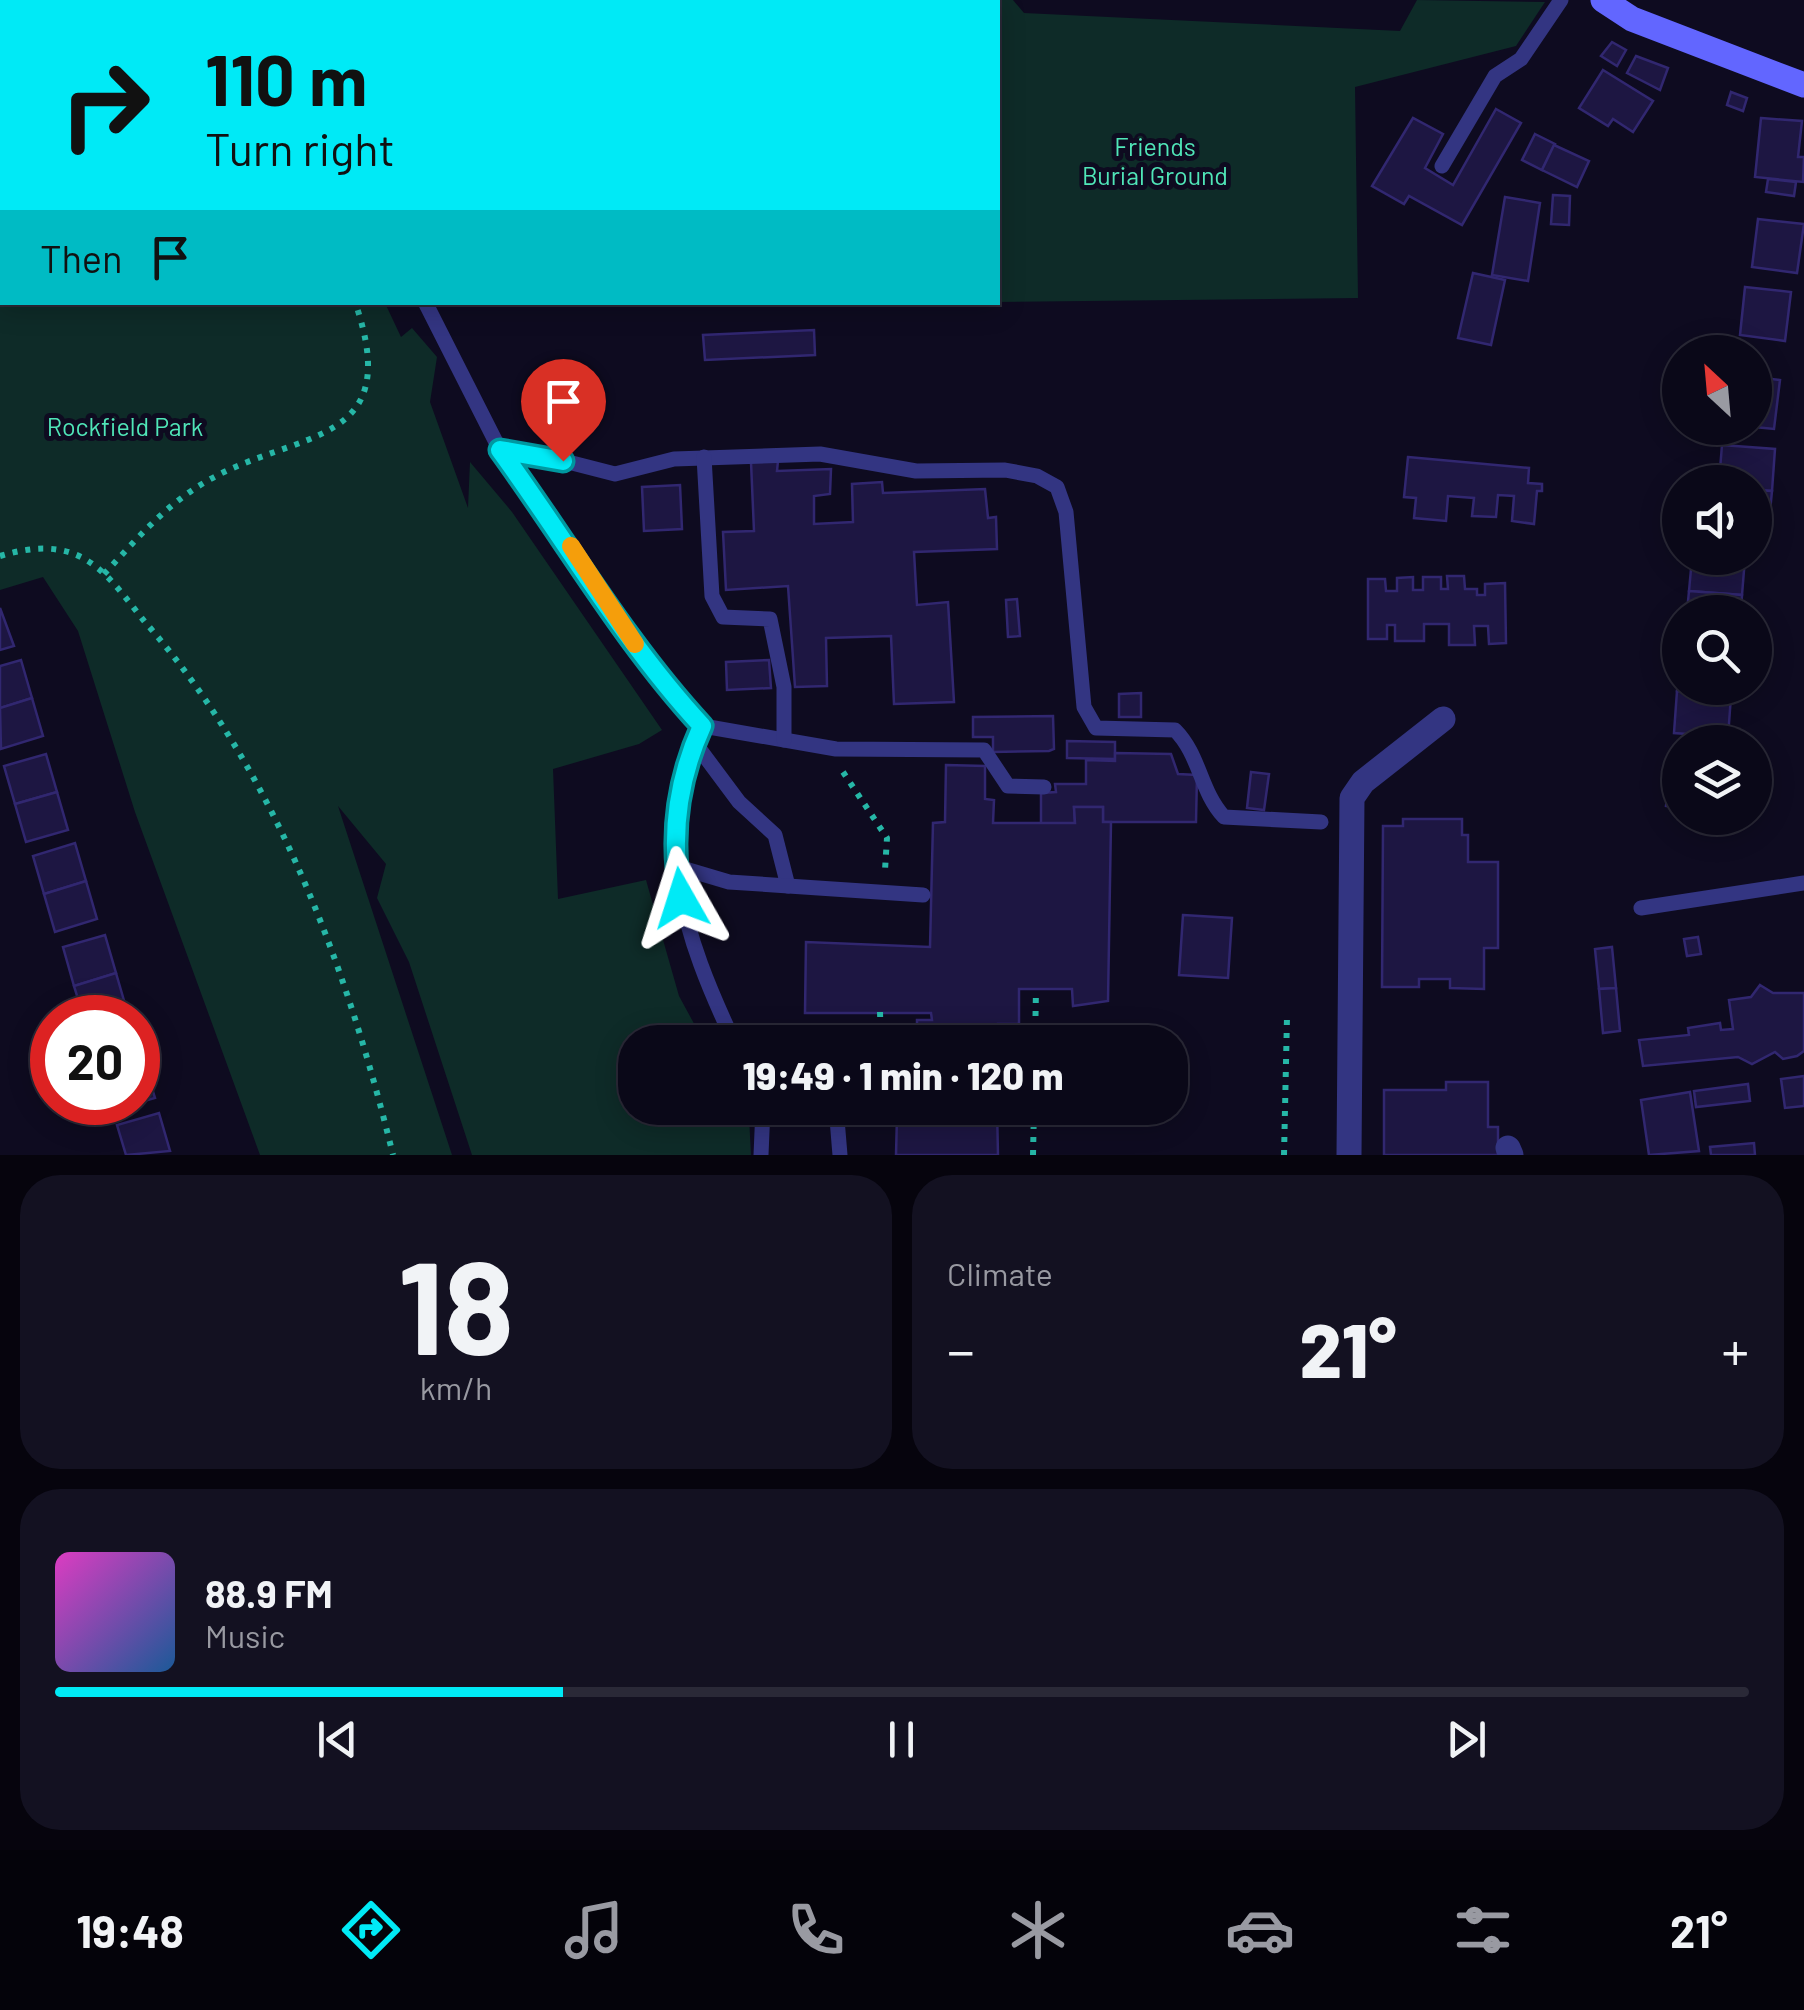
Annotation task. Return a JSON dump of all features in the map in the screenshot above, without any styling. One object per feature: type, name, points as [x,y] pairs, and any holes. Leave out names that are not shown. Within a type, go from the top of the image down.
[{"type":"main road","points":[[1602,0],[1632,19],[1804,84]]},
{"type":"street","points":[[1349,1155],[1352,798],[1363,782],[1443,719]]},
{"type":"lane","points":[[1442,166],[1495,76],[1522,59],[1561,0]]},
{"type":"lane","points":[[427,305],[500,450],[580,559],[658,678],[702,726],[836,748],[984,750],[1008,786],[1044,787]]},
{"type":"lane","points":[[500,450],[537,454],[614,474],[674,459],[820,454],[916,470],[1006,470],[1038,476],[1057,487],[1066,512],[1084,707],[1096,728],[1175,730],[1188,743],[1205,791],[1224,816],[1321,822]]},
{"type":"lane","points":[[704,457],[712,596],[722,617],[770,619],[784,687],[784,740]]},
{"type":"lane","points":[[702,726],[678,800],[675,866],[687,930],[727,1025]]},
{"type":"lane","points":[[695,742],[738,802],[775,836],[788,886]]},
{"type":"lane","points":[[675,866],[729,882],[923,895]]},
{"type":"lane","points":[[1641,908],[1804,883]]},
{"type":"lane","points":[[761,1155],[762,1125]]},
{"type":"lane","points":[[837,1125],[840,1155]]},
{"type":"path","points":[[104,574],[162,511],[208,480],[336,430],[361,403],[369,361],[356,305]]},
{"type":"path","points":[[0,556],[44,548],[82,558],[104,574],[206,700],[272,814],[365,1044],[392,1155]]},
{"type":"path","points":[[836,748],[836,764],[888,838],[883,892]]},
{"type":"path","points":[[1035,1025],[1036,990]]},
{"type":"path","points":[[880,1012],[880,1025]]},
{"type":"path","points":[[1284,1155],[1287,1017]]},
{"type":"path","points":[[1033,1155],[1034,1125]]},
{"type":"green space","name":"Friends Burial Ground","points":[[1000,0],[1013,0],[1024,13],[1400,31],[1417,0],[1545,2],[1516,46],[1355,87],[1358,298],[1000,302]]},
{"type":"green space","name":"Rockfield Park","points":[[0,305],[386,305],[401,337],[412,328],[437,357],[430,402],[468,508],[470,462],[512,512],[662,730],[639,744],[553,769],[558,899],[646,880],[679,996],[695,1025],[618,1025],[618,1125],[749,1125],[751,1155],[472,1155],[409,962],[377,898],[386,864],[338,806],[452,1155],[260,1155],[135,812],[78,631],[43,577],[0,590]]},
{"type":"building","points":[[1612,42],[1626,50],[1617,66],[1601,56]]},
{"type":"building","points":[[1636,56],[1668,68],[1660,90],[1627,73]]},
{"type":"building","points":[[1603,70],[1653,101],[1633,132],[1613,119],[1608,126],[1579,108]]},
{"type":"building","points":[[1731,92],[1747,98],[1743,111],[1727,105]]},
{"type":"building","points":[[1496,109],[1521,123],[1462,225],[1409,196],[1404,204],[1372,186],[1413,118],[1443,134],[1425,168],[1453,185]]},
{"type":"building","points":[[1761,118],[1802,121],[1798,157],[1804,157],[1803,182],[1755,177]]},
{"type":"building","points":[[1535,134],[1555,144],[1542,170],[1522,160]]},
{"type":"building","points":[[1554,145],[1589,161],[1577,187],[1542,170]]},
{"type":"building","points":[[1768,179],[1796,182],[1794,196],[1766,192]]},
{"type":"building","points":[[1553,195],[1570,196],[1569,225],[1551,224]]},
{"type":"building","points":[[1505,197],[1540,203],[1528,281],[1492,275]]},
{"type":"building","points":[[1758,219],[1804,224],[1797,273],[1752,267]]},
{"type":"building","points":[[1473,273],[1505,280],[1491,345],[1458,338]]},
{"type":"building","points":[[1745,287],[1791,292],[1785,341],[1772,339],[1772,335],[1740,335]]},
{"type":"building","points":[[814,330],[815,355],[705,360],[703,335]]},
{"type":"building","points":[[1772,379],[1780,380],[1772,429]]},
{"type":"building","points":[[1722,445],[1775,449],[1772,491],[1772,465],[1720,465]]},
{"type":"building","points":[[1408,457],[1529,468],[1528,483],[1542,484],[1542,491],[1537,491],[1534,524],[1512,521],[1514,496],[1498,495],[1496,517],[1472,516],[1474,498],[1448,496],[1446,521],[1414,518],[1416,498],[1404,497]]},
{"type":"building","points":[[778,461],[777,471],[831,469],[830,494],[814,496],[814,524],[853,522],[852,484],[882,482],[883,493],[985,489],[988,518],[996,517],[997,549],[914,552],[917,605],[948,602],[954,702],[894,704],[891,636],[826,638],[827,686],[795,687],[788,586],[726,590],[723,532],[754,531],[751,462]]},
{"type":"building","points":[[680,485],[682,529],[644,531],[642,487]]},
{"type":"building","points":[[1690,575],[1744,575],[1742,595],[1689,591]]},
{"type":"building","points":[[1447,576],[1464,576],[1465,589],[1477,589],[1477,595],[1485,595],[1485,584],[1505,583],[1506,643],[1489,644],[1488,626],[1474,626],[1475,645],[1449,645],[1449,624],[1424,624],[1424,641],[1395,641],[1395,625],[1387,625],[1387,639],[1368,639],[1368,579],[1385,579],[1386,591],[1397,591],[1397,578],[1413,577],[1413,590],[1423,590],[1423,577],[1441,577],[1441,589],[1448,589]]},
{"type":"building","points":[[1689,591],[1742,595],[1689,595]]},
{"type":"building","points":[[1017,599],[1020,636],[1008,637],[1006,600]]},
{"type":"building","points":[[0,608],[14,646],[0,650]]},
{"type":"building","points":[[21,660],[32,698],[0,708],[0,666]]},
{"type":"building","points":[[769,660],[771,688],[727,690],[726,662]]},
{"type":"building","points":[[1141,693],[1141,717],[1119,717],[1119,694]]},
{"type":"building","points":[[32,698],[43,736],[1,749],[0,708]]},
{"type":"building","points":[[1676,705],[1730,705],[1729,725],[1675,725]]},
{"type":"building","points":[[1053,716],[1054,749],[1049,751],[993,752],[993,737],[973,737],[973,717]]},
{"type":"building","points":[[1067,741],[1115,742],[1115,759],[1067,758]]},
{"type":"building","points":[[1115,753],[1171,754],[1178,774],[1197,775],[1196,822],[1103,822],[1103,807],[1074,807],[1075,823],[1041,824],[1041,793],[1056,792],[1055,784],[1086,784],[1086,760],[1115,761]]},
{"type":"building","points":[[46,754],[57,792],[15,804],[4,766]]},
{"type":"building","points":[[946,765],[985,766],[985,799],[994,800],[993,823],[1075,823],[1074,807],[1103,807],[1103,822],[1111,822],[1108,1001],[1073,1006],[1072,989],[1019,989],[1019,1024],[998,1025],[917,1025],[917,1020],[932,1020],[931,1013],[805,1013],[806,942],[930,947],[933,823],[945,822]]},
{"type":"building","points":[[1251,772],[1269,774],[1264,810],[1247,808]]},
{"type":"building","points":[[57,792],[68,830],[26,842],[15,804]]},
{"type":"building","points":[[1403,819],[1462,819],[1462,835],[1468,835],[1468,862],[1498,862],[1498,948],[1484,948],[1484,989],[1450,988],[1450,979],[1419,979],[1419,987],[1382,987],[1383,826],[1403,826]]},
{"type":"building","points":[[75,843],[86,881],[44,894],[33,856]]},
{"type":"building","points":[[86,881],[97,919],[55,932],[44,894]]},
{"type":"building","points":[[1183,915],[1232,918],[1228,978],[1179,975]]},
{"type":"building","points":[[105,935],[116,973],[74,986],[63,947]]},
{"type":"building","points":[[1698,937],[1701,954],[1687,956],[1684,939]]},
{"type":"building","points":[[1612,947],[1616,988],[1599,989],[1595,949]]},
{"type":"building","points":[[116,973],[122,995],[77,995],[74,986]]},
{"type":"building","points":[[1760,985],[1773,993],[1804,993],[1804,1051],[1797,1056],[1783,1059],[1775,1052],[1752,1064],[1738,1057],[1643,1066],[1639,1040],[1689,1035],[1688,1028],[1720,1023],[1721,1030],[1733,1029],[1729,1000],[1751,997]]},
{"type":"building","points":[[1616,988],[1620,1031],[1603,1033],[1599,989]]},
{"type":"building","points":[[1804,1076],[1804,1106],[1785,1108],[1781,1079]]},
{"type":"building","points":[[1446,1082],[1488,1082],[1488,1127],[1498,1127],[1498,1155],[1384,1155],[1384,1090],[1446,1090]]},
{"type":"building","points":[[1748,1084],[1750,1101],[1696,1107],[1694,1091]]},
{"type":"building","points":[[1690,1092],[1699,1151],[1649,1155],[1641,1100]]},
{"type":"building","points":[[160,1116],[170,1151],[126,1155],[117,1125],[160,1125]]},
{"type":"building","points":[[897,1125],[997,1125],[998,1155],[896,1155]]},
{"type":"building","points":[[1754,1143],[1755,1155],[1711,1155],[1710,1147]]},
{"type":"slow traffic","points":[[571,546],[635,644]]},
{"type":"route","points":[[563,461],[500,450],[580,559],[658,678],[702,726],[689,754],[678,800],[675,866],[681,898]]}]
